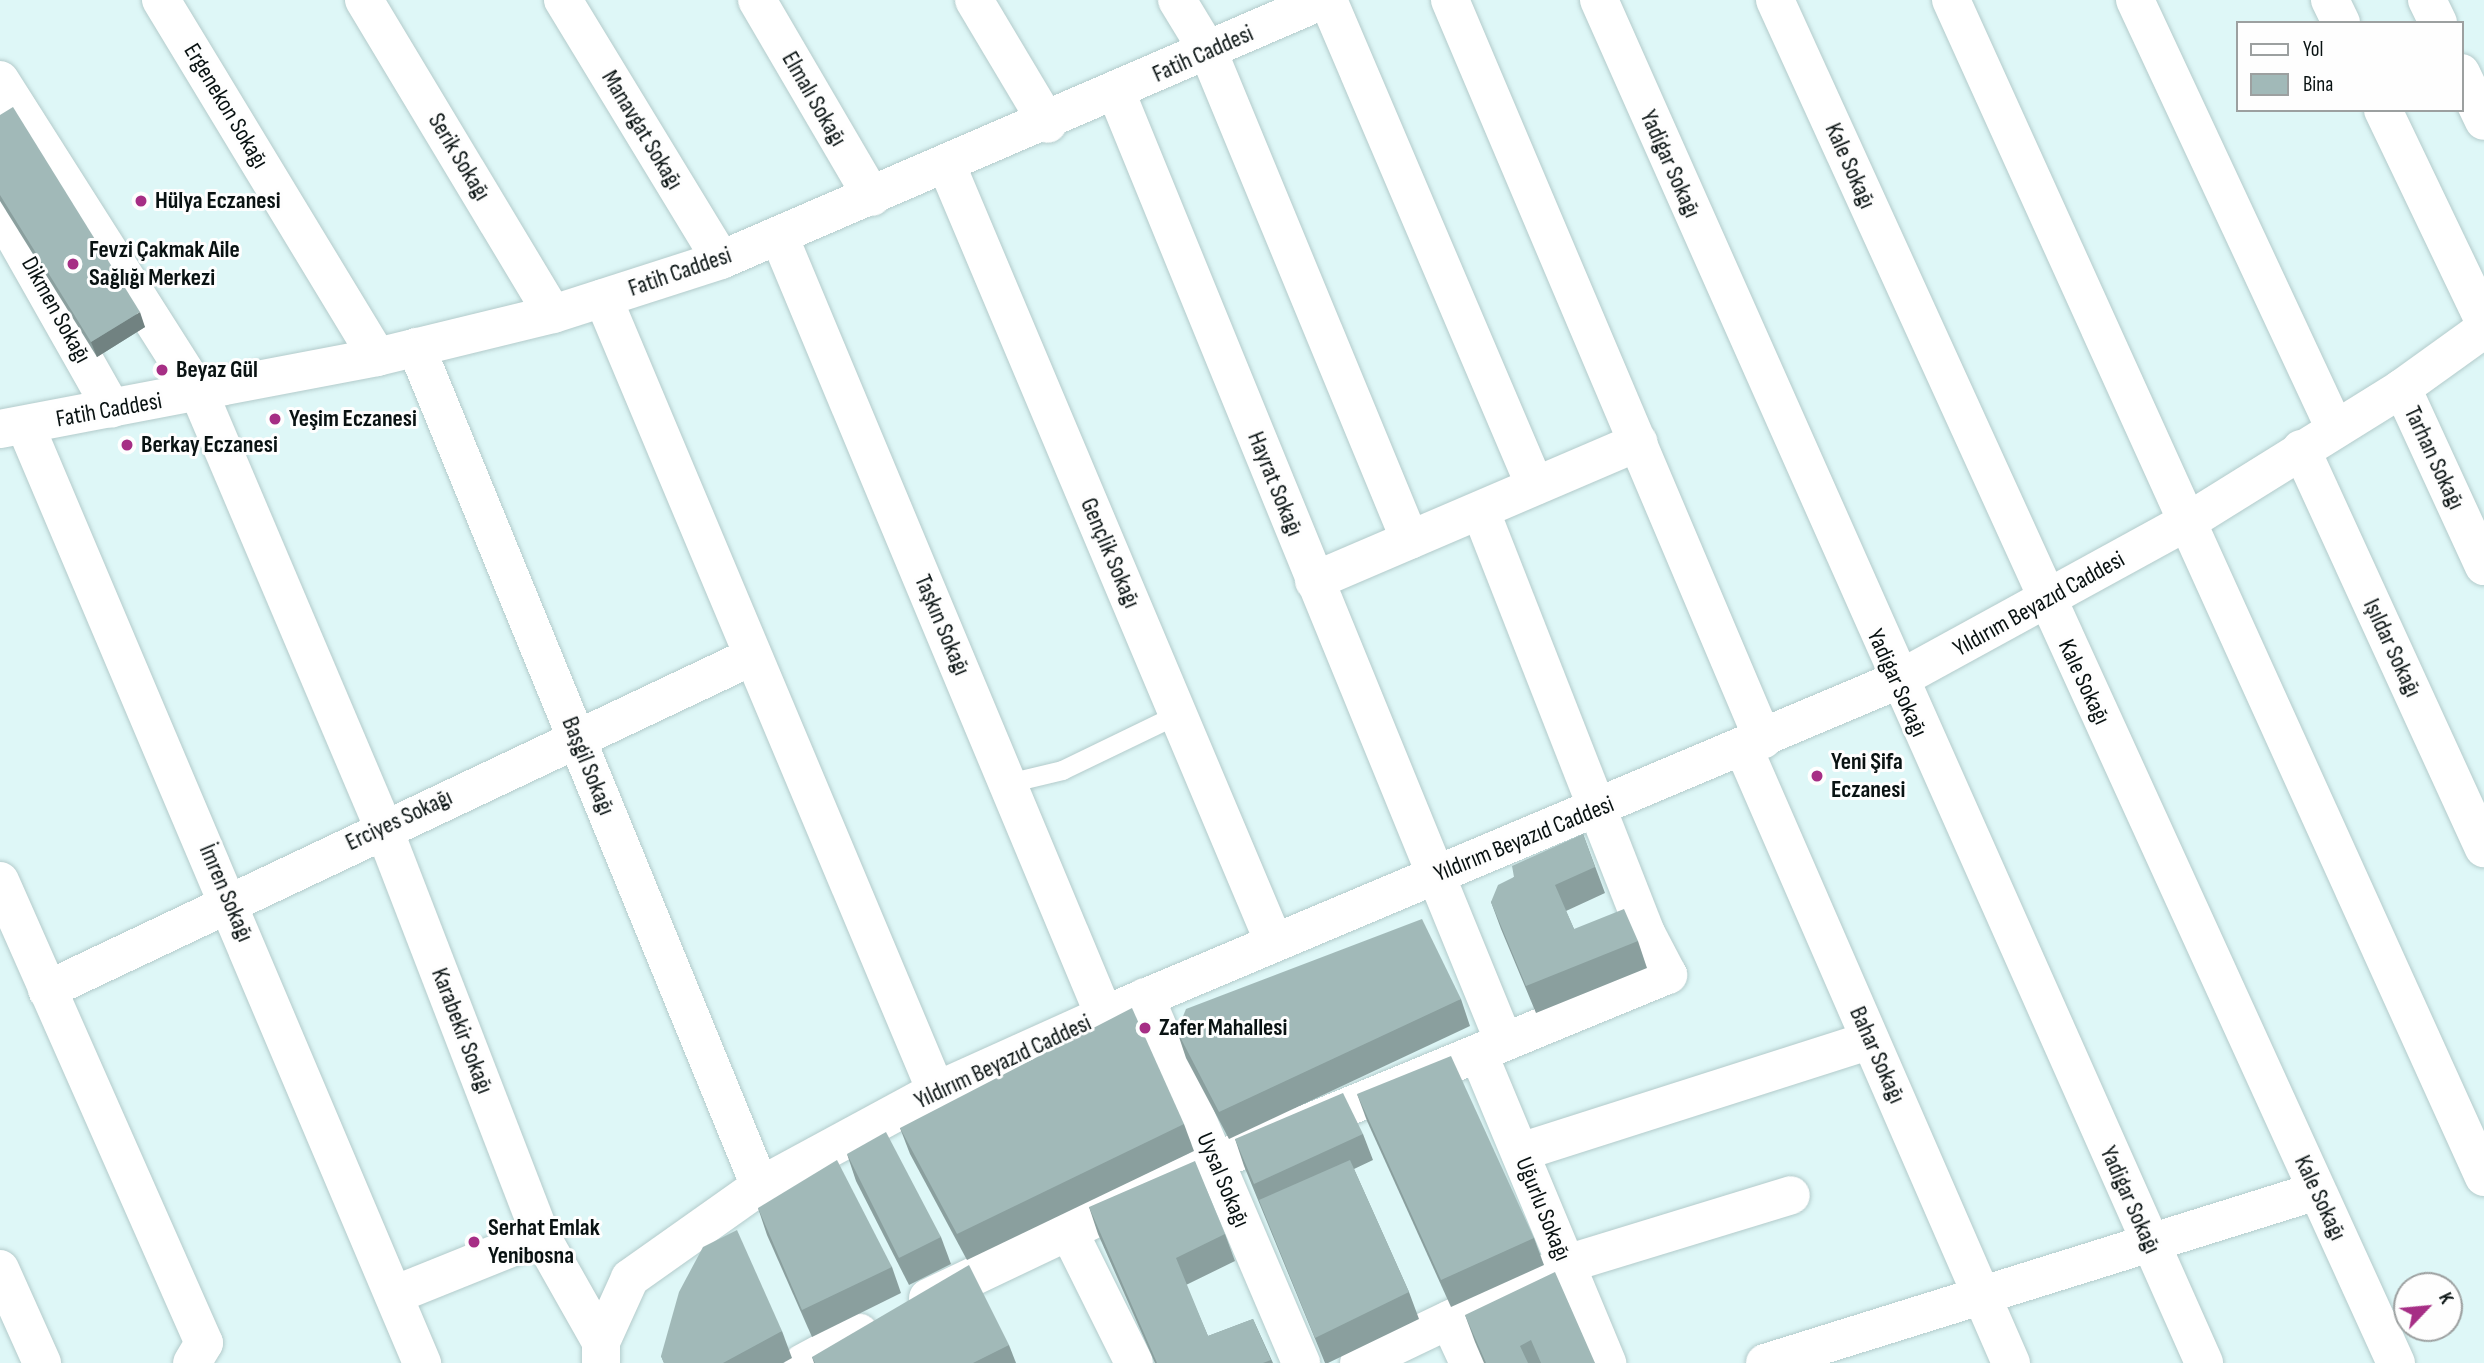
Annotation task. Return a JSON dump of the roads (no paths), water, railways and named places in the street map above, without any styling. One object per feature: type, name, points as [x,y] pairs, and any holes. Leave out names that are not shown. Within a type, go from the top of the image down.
[{"type":"street","name":"Ergenekon Sokağı","points":[[161,0],[377,357]]},
{"type":"street","name":"Serik Sokağı","points":[[365,0],[553,314]]},
{"type":"street","name":"Manavgat Sokağı","points":[[563,0],[721,260]]},
{"type":"street","name":"Elmalı Sokağı","points":[[757,0],[872,197]]},
{"type":"street","points":[[974,0],[1048,124]]},
{"type":"street","points":[[1177,0],[1208,51],[1410,540]]},
{"type":"street","name":"Fatih Caddesi","points":[[12,427],[112,410],[377,357],[553,314],[721,260],[1048,124],[1208,51],[1281,8],[1325,0]]},
{"type":"street","points":[[1325,0],[1535,486]]},
{"type":"street","name":"Bahar Sokağı","points":[[1450,0],[1638,442],[1870,1041],[2011,1363]]},
{"type":"street","name":"Yadigar Sokağı","points":[[1599,0],[1896,681],[2204,1363]]},
{"type":"street","name":"Kale Sokağı","points":[[1774,0],[2396,1363]]},
{"type":"street","points":[[1951,0],[2479,1154]]},
{"type":"street","points":[[2135,0],[2334,428]]},
{"type":"street","points":[[2330,0],[2340,21]]},
{"type":"street","points":[[2427,0],[2437,21]]},
{"type":"street","points":[[2463,77],[2484,121]]},
{"type":"street","name":"Karabekir Sokağı","points":[[0,80],[199,393],[383,827],[541,1236],[601,1353]]},
{"type":"street","name":"Hayrat Sokağı","points":[[1116,92],[1433,875]]},
{"type":"street","points":[[2384,112],[2484,321]]},
{"type":"street","name":"Gençlik Sokağı","points":[[947,166],[1273,940]]},
{"type":"street","name":"Dikmen Sokağı","points":[[0,211],[112,410]]},
{"type":"street","name":"Taşkın Sokağı","points":[[779,236],[1104,1015]]},
{"type":"street","points":[[603,298],[936,1091]]},
{"type":"street","name":"Yıldırım Beyazıd Caddesi","points":[[601,1353],[630,1278],[760,1186],[936,1091],[1104,1015],[1273,940],[1600,809],[1896,681],[2048,602],[2188,522],[2334,428],[2402,388],[2484,328]]},
{"type":"street","name":"Başgil Sokağı","points":[[416,347],[760,1186]]},
{"type":"street","name":"Tarhan Sokağı","points":[[2402,388],[2484,566]]},
{"type":"street","name":"İmren Sokağı","points":[[12,427],[230,901],[422,1363]]},
{"type":"street","points":[[1314,581],[1481,512],[1638,442]]},
{"type":"street","name":"Işıldar Sokağı","points":[[2301,449],[2484,848]]},
{"type":"street","points":[[803,1363],[1068,1230],[1216,1161],[1668,975],[1481,512]]},
{"type":"street","name":"Erciyes Sokağı","points":[[47,990],[383,827],[753,656]]},
{"type":"street","name":"Uğurlu Sokağı","points":[[1433,875],[1491,1049],[1520,1152],[1607,1363]]},
{"type":"street","points":[[0,881],[204,1343],[192,1363]]},
{"type":"street","name":"Uysal Sokağı","points":[[1145,997],[1301,1363]]},
{"type":"street","points":[[1520,1152],[1870,1041]]},
{"type":"street","points":[[1765,1363],[2317,1191]]},
{"type":"street","points":[[1359,1363],[1566,1264],[1791,1195]]},
{"type":"street","points":[[1068,1230],[1134,1363]]},
{"type":"street","points":[[394,1295],[541,1236]]},
{"type":"street","points":[[0,1269],[41,1363]]},
{"type":"street","points":[[1449,1320],[1469,1363]]},
{"type":"lane","points":[[1008,783],[1062,770],[1178,713]]},
{"type":"place","name":"Hülya Eczanesi","points":[[141,201]]},
{"type":"place","name":"Fevzi Çakmak Aile Sağlığı Merkezi","points":[[73,264]]},
{"type":"place","name":"Beyaz Gül","points":[[162,370]]},
{"type":"place","name":"Yeşim Eczanesi","points":[[275,419]]},
{"type":"place","name":"Berkay Eczanesi","points":[[127,445]]},
{"type":"place","name":"Yeni Şifa Eczanesi","points":[[1817,776]]},
{"type":"place","name":"Zafer Mahallesi","points":[[1145,1028]]},
{"type":"place","name":"Serhat Emlak Yenibosna","points":[[474,1242]]}]
